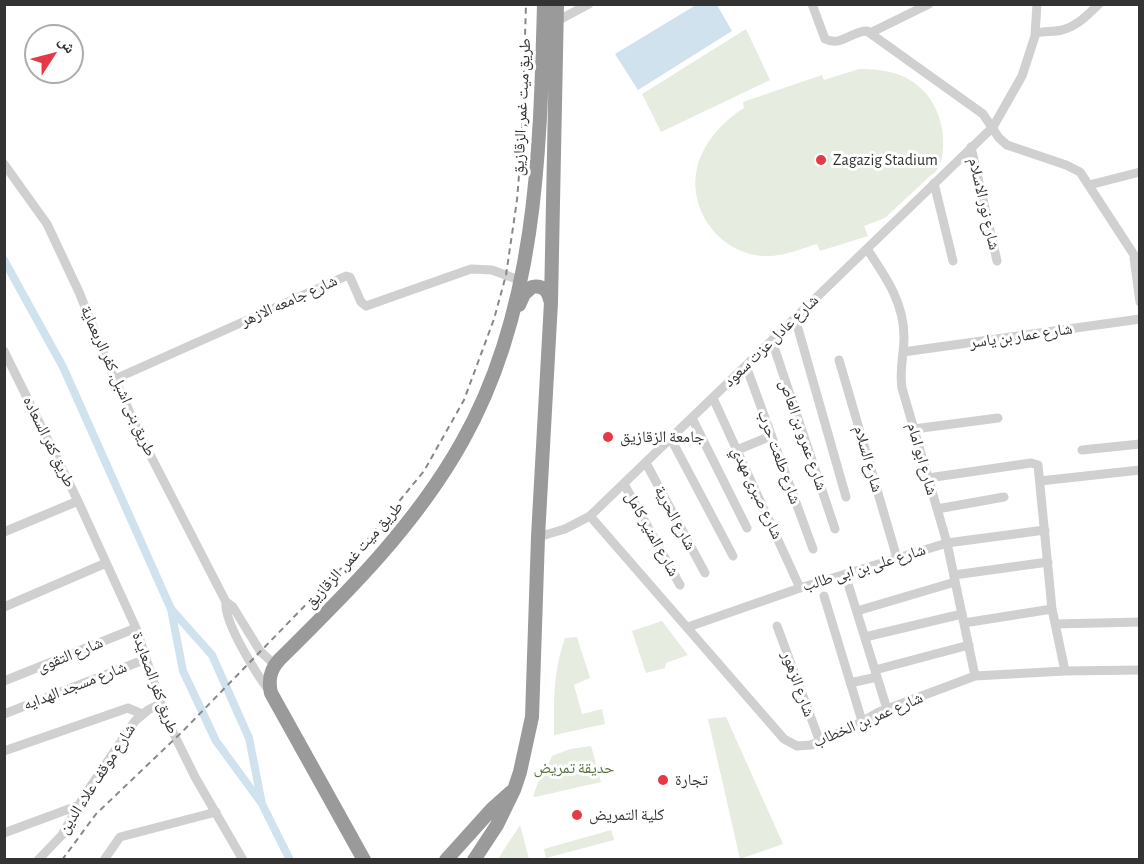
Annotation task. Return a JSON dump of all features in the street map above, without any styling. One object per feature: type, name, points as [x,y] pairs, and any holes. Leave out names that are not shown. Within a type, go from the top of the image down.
[{"type":"highway","name":"طريق ميت غمر, الزقازيق","points":[[274,665],[366,572],[402,531],[434,487],[482,404],[511,323],[527,241],[537,148],[544,4]]},
{"type":"highway","name":"طريق ميت غمر, الزقازيق","points":[[474,860],[497,825],[514,790],[532,717],[538,537],[551,302],[557,4]]},
{"type":"highway","points":[[527,241],[532,245],[540,245],[551,235]]},
{"type":"highway","points":[[511,323],[524,294],[532,287],[543,288],[551,302]]},
{"type":"highway","points":[[274,665],[269,678],[271,693],[364,860]]},
{"type":"highway","points":[[446,860],[492,809],[514,790]]},
{"type":"street","points":[[557,21],[589,4]]},
{"type":"street","points":[[812,4],[823,36],[829,40],[838,42],[861,31],[870,33],[983,114],[999,138],[1007,145],[1080,172],[1137,260],[1140,302]]},
{"type":"street","points":[[870,33],[929,4]]},
{"type":"street","name":"شارع عادل عزت سعود","points":[[538,537],[565,529],[590,516],[993,127],[1022,76],[1035,35],[1037,4]]},
{"type":"street","points":[[1035,35],[1073,26],[1082,21],[1099,4]]},
{"type":"street","name":"شارع نور الاسلام","points":[[971,147],[997,261]]},
{"type":"street","name":"طريق بنى اشبل, كفر الربعماية","points":[[4,164],[47,224],[159,473],[226,602]]},
{"type":"street","points":[[1089,185],[1140,172]]},
{"type":"street","points":[[934,183],[952,261]]},
{"type":"street","name":"شارع ابو امام","points":[[867,249],[897,297],[904,324],[900,379],[947,543],[975,676]]},
{"type":"street","name":"شارع جامعه الازهر","points":[[115,379],[346,276],[350,277],[362,304],[366,306],[471,269],[492,270],[519,280]]},
{"type":"street","points":[[795,318],[846,497]]},
{"type":"street","name":"شارع عمار بن ياسر","points":[[903,352],[1140,320]]},
{"type":"street","name":"شارع عمرو بن العاص","points":[[772,341],[835,529]]},
{"type":"street","name":"طريق كفر السعاده","points":[[4,351],[78,501]]},
{"type":"street","name":"شارع السلام","points":[[839,360],[897,558]]},
{"type":"street","name":"شارع طلعت حرب","points":[[746,366],[813,549]]},
{"type":"street","name":"شارع صبرى مهدي","points":[[713,398],[800,588]]},
{"type":"street","points":[[692,418],[747,528]]},
{"type":"street","points":[[914,429],[998,418]]},
{"type":"street","points":[[737,450],[771,436]]},
{"type":"street","points":[[670,439],[733,556]]},
{"type":"street","points":[[1082,450],[1140,444]]},
{"type":"street","name":"شارع الحرية","points":[[646,463],[705,573]]},
{"type":"street","points":[[928,478],[1034,463],[1038,465],[1052,609],[1065,671]]},
{"type":"street","points":[[1040,481],[1140,470]]},
{"type":"street","name":"شارع المنير كامل","points":[[624,484],[680,585]]},
{"type":"street","points":[[937,509],[1004,497]]},
{"type":"street","points":[[4,532],[78,501]]},
{"type":"street","name":"طريق كفر الصعايدة","points":[[78,501],[136,628],[160,704],[185,758],[240,859]]},
{"type":"street","name":"شارع عمر بن الخطاب","points":[[590,516],[787,743],[802,747],[820,742],[887,709],[975,676],[1140,670]]},
{"type":"street","name":"شارع على بن ابى طالب","points":[[688,627],[800,588],[947,543],[1045,530]]},
{"type":"street","points":[[857,611],[955,578],[1048,562]]},
{"type":"street","points":[[4,607],[106,563]]},
{"type":"street","points":[[845,574],[887,709]]},
{"type":"street","points":[[824,596],[862,721]]},
{"type":"street","points":[[271,693],[249,662],[229,620],[226,602],[234,607],[260,651],[274,665]]},
{"type":"street","points":[[865,637],[963,618],[1052,609]]},
{"type":"street","points":[[1055,624],[1140,622]]},
{"type":"street","name":"شارع الزهور","points":[[777,626],[820,742]]},
{"type":"street","name":"شارع التقوى","points":[[4,681],[136,628]]},
{"type":"street","points":[[850,683],[969,645]]},
{"type":"street","name":"شارع مسجد الهدايه","points":[[4,714],[146,659]]},
{"type":"street","name":"شارع موقف علاء الدين","points":[[38,860],[62,835],[77,806],[128,731],[142,714],[160,704]]},
{"type":"street","points":[[4,752],[128,708],[142,714]]},
{"type":"street","points":[[4,833],[77,806]]},
{"type":"street","points":[[104,860],[120,837],[216,812]]},
{"type":"green space","points":[[746,29],[770,80],[661,132],[642,94]]},
{"type":"green space","name":"Zagazig Stadium","points":[[859,69],[880,70],[900,75],[913,82],[928,97],[938,115],[943,136],[942,157],[937,170],[885,218],[864,226],[868,236],[820,251],[817,244],[772,256],[755,255],[725,242],[704,217],[695,185],[697,168],[709,141],[729,119],[744,108],[743,102],[822,75],[824,80]]},
{"type":"green space","points":[[662,621],[688,655],[666,663],[665,668],[646,673],[632,631]]},
{"type":"green space","points":[[577,637],[590,678],[574,685],[582,714],[602,709],[605,724],[554,735],[554,698],[558,663],[565,638]]},
{"type":"green space","points":[[726,717],[783,844],[740,859],[708,719]]},
{"type":"green space","name":"حديقة تمريض","points":[[591,746],[601,782],[533,796],[552,756],[570,749]]},
{"type":"green space","points":[[520,825],[529,859],[498,859]]},
{"type":"green space","points":[[611,830],[614,840],[546,858],[544,849]]},
{"type":"water","points":[[696,5],[717,5],[732,31],[638,90],[615,54]]},
{"type":"waterway","points":[[4,260],[63,367],[171,609],[212,655],[249,738],[262,804],[290,860]]},
{"type":"waterway","points":[[171,609],[183,671],[216,741],[260,801]]},
{"type":"railway","points":[[62,860],[96,814],[182,732],[359,550],[424,471],[464,400],[494,319],[506,275],[517,200],[522,138],[526,4]]},
{"type":"place","name":"Zagazig Stadium","points":[[821,160]]},
{"type":"place","name":"جامعة الزقازيق","points":[[608,437]]},
{"type":"place","name":"تجارة","points":[[663,780]]},
{"type":"place","name":"كلية التمريض","points":[[577,815]]}]
